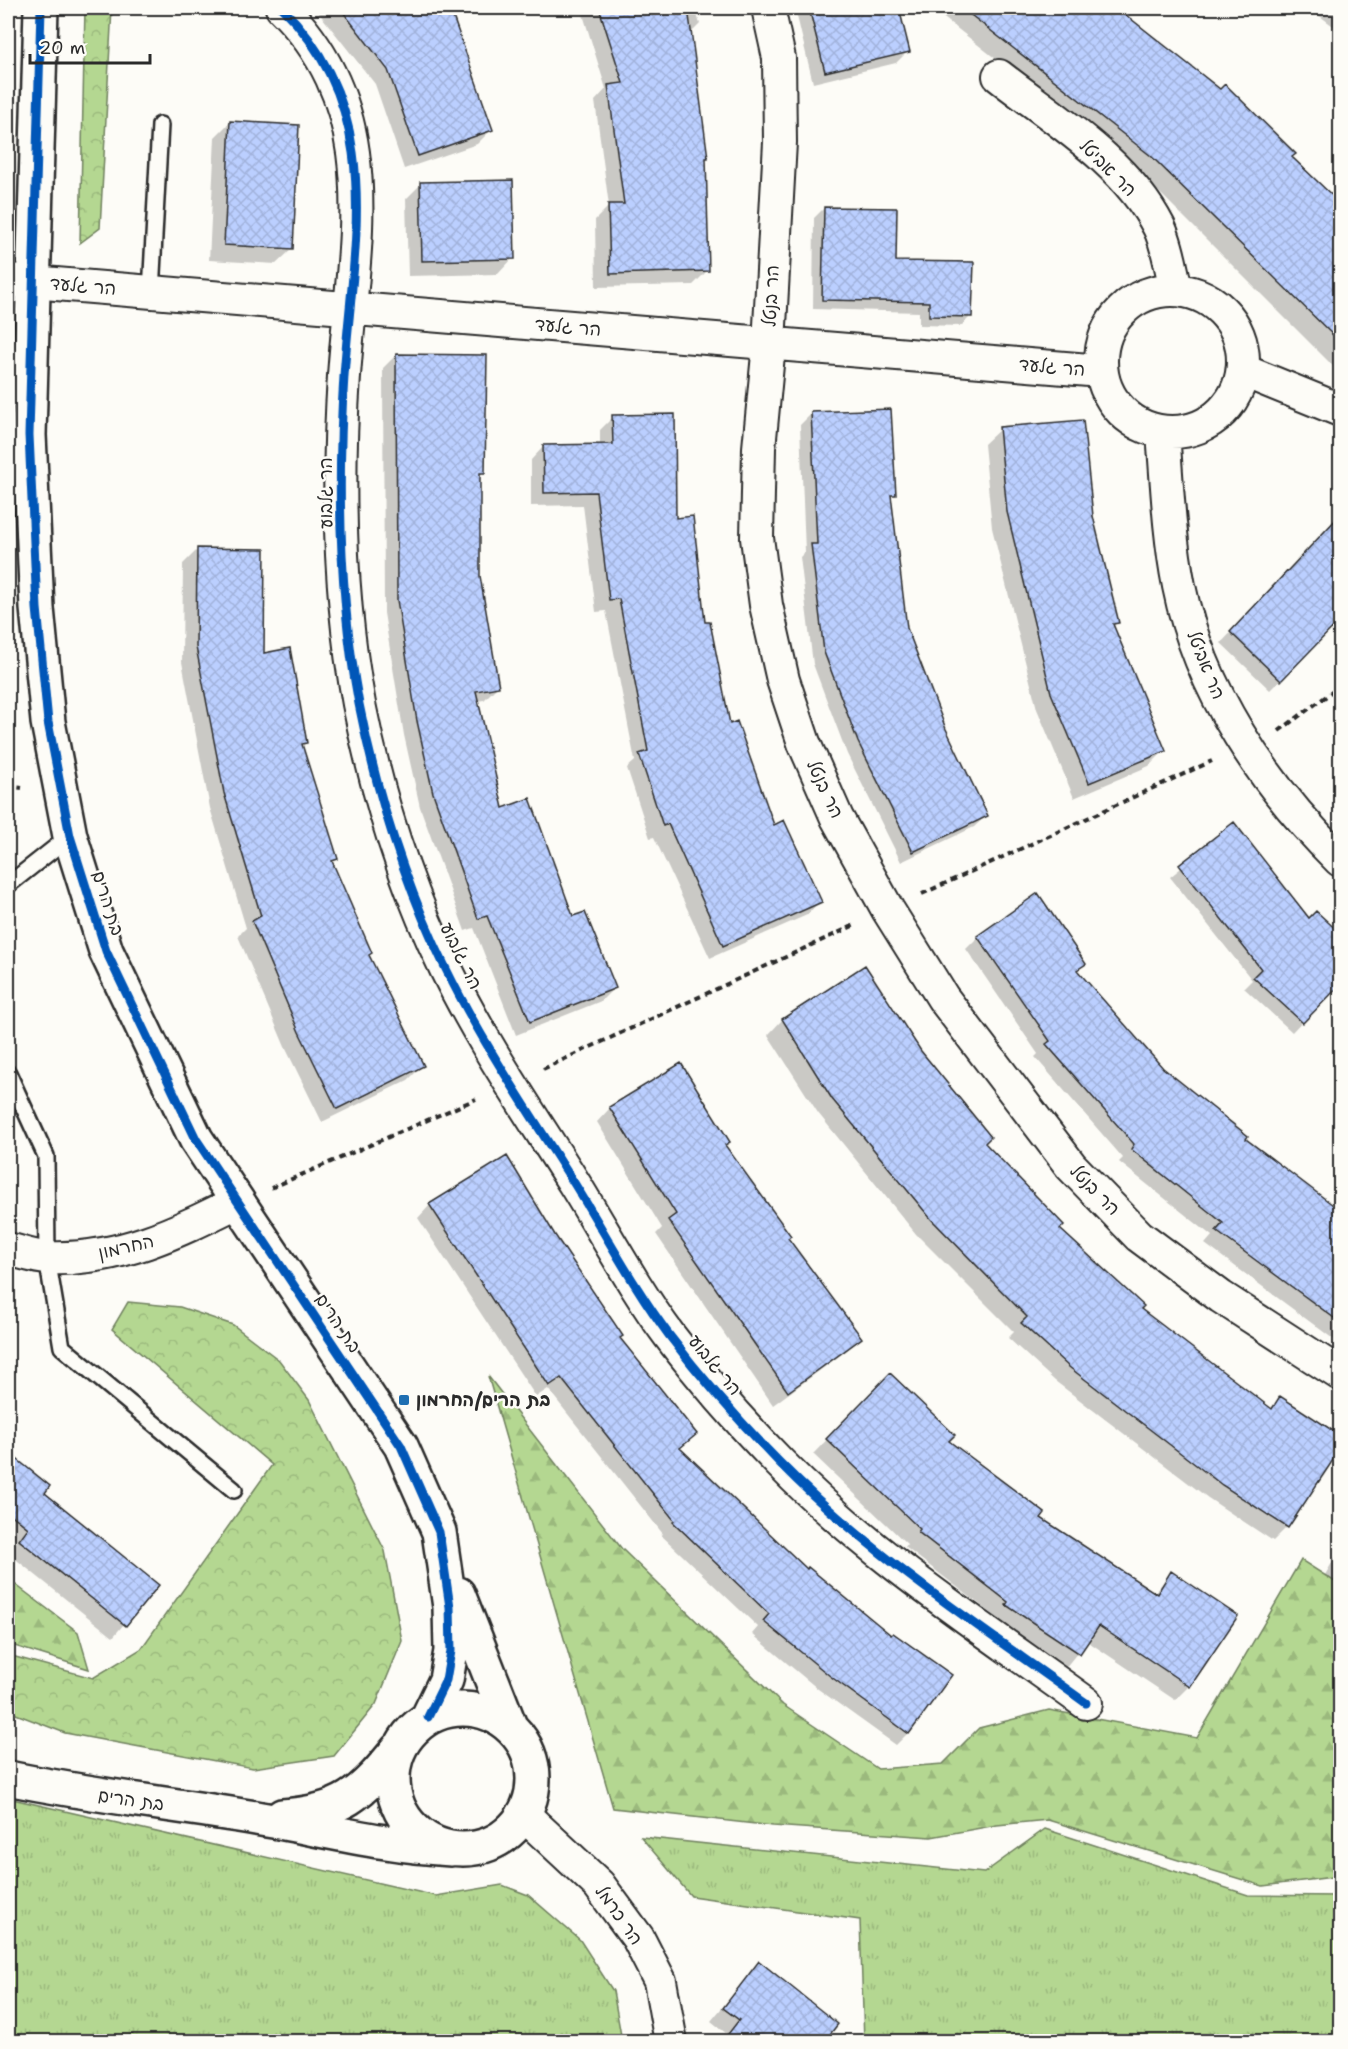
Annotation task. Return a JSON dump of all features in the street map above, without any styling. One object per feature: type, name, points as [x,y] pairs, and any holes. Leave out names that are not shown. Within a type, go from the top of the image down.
[{"type":"street","name":"בת הרים","points":[[41,8],[21,281],[37,608],[48,722],[70,836],[106,951],[196,1139],[400,1446],[439,1532],[445,1561],[451,1651],[446,1680],[428,1717]]},
{"type":"street","name":"הר גלבוע","points":[[282,8],[322,58],[345,108],[356,161],[351,308],[344,376],[342,539],[348,619],[359,701],[379,791],[406,876],[447,970],[512,1083],[667,1331],[728,1407],[780,1463],[847,1527],[906,1574],[1086,1703]]},
{"type":"street","name":"הר בנטל","points":[[768,8],[779,58],[780,142],[769,344],[759,448],[757,538],[766,605],[783,680],[804,743],[837,818],[888,910],[943,998],[1021,1102],[1086,1181],[1139,1236],[1221,1297],[1341,1374]]},
{"type":"street","name":"הר אביטל","points":[[999,76],[1100,155],[1132,188],[1160,228],[1176,289]]},
{"type":"street","name":"הר גלעד","points":[[21,281],[1101,371]]},
{"type":"street","points":[[1176,289],[1196,294],[1213,302],[1232,321],[1242,345],[1244,371],[1236,395],[1227,408],[1208,423],[1186,432],[1163,432],[1142,426],[1123,413],[1108,394],[1101,371],[1102,347],[1110,324],[1127,305],[1150,293],[1176,289]]},
{"type":"street","points":[[1244,371],[1341,410]]},
{"type":"street","name":"הר אביטל","points":[[1163,432],[1179,586],[1196,648],[1228,717],[1246,745],[1312,833],[1341,861]]},
{"type":"street","name":"החרמון","points":[[8,1249],[47,1258],[110,1254],[166,1238],[237,1202]]},
{"type":"street","name":"בת הרים","points":[[445,1561],[510,1726]]},
{"type":"street","points":[[470,1708],[492,1714],[510,1726],[524,1743],[532,1764],[533,1786],[528,1807],[516,1826],[498,1840],[477,1848],[451,1849],[432,1843],[414,1829],[400,1811],[393,1790],[393,1768],[399,1748],[411,1730],[428,1717],[449,1709],[470,1708]]},
{"type":"street","name":"בת הרים","points":[[256,1818],[305,1815],[337,1805],[364,1790],[399,1748]]},
{"type":"street","name":"בת הרים","points":[[8,1778],[62,1789],[256,1818],[411,1847],[451,1849]]},
{"type":"street","name":"הר כרמל","points":[[523,1814],[599,1885],[638,1938],[660,1981],[671,2042]]},
{"type":"lane","points":[[151,292],[160,125]]},
{"type":"lane","points":[[8,885],[70,836]]},
{"type":"lane","points":[[8,1073],[46,1156],[47,1258],[62,1347],[234,1490]]},
{"type":"path","points":[[237,1202],[512,1083],[1246,745],[1267,739],[1341,686]]},
{"type":"green space","points":[[85,8],[112,8],[100,228],[80,243]]},
{"type":"green space","points":[[128,1302],[180,1307],[233,1325],[279,1360],[309,1400],[385,1551],[402,1641],[376,1704],[334,1756],[253,1768],[65,1733],[8,1711],[8,1655],[93,1678],[141,1649],[272,1465],[112,1329]]},
{"type":"green space","points":[[488,1376],[622,1549],[783,1705],[878,1769],[943,1764],[979,1728],[1049,1710],[1197,1738],[1301,1560],[1340,1585],[1340,1876],[1263,1886],[1048,1820],[997,1825],[931,1837],[773,1826],[613,1808]]},
{"type":"green space","points":[[8,1579],[78,1632],[89,1669],[8,1644]]},
{"type":"green space","points":[[8,1798],[436,1896],[502,1885],[528,1895],[580,1940],[613,1991],[622,2041],[8,2041]]},
{"type":"green space","points":[[1045,1829],[1248,1895],[1340,1896],[1340,2041],[864,2041],[860,1920],[691,1896],[641,1837],[984,1873]]},
{"type":"building","points":[[340,8],[450,8],[493,130],[418,156],[388,70]]},
{"type":"building","points":[[599,8],[688,8],[708,158],[706,158],[709,271],[610,274],[608,204],[624,204],[608,85],[623,83]]},
{"type":"building","points":[[809,8],[899,8],[910,52],[825,72]]},
{"type":"building","points":[[962,8],[1117,8],[1220,89],[1225,84],[1296,154],[1292,157],[1341,204],[1341,343],[1151,156]]},
{"type":"building","points":[[230,121],[299,125],[293,249],[224,245]]},
{"type":"building","points":[[513,180],[515,259],[422,261],[420,182]]},
{"type":"building","points":[[824,207],[897,208],[896,261],[974,262],[972,317],[929,316],[929,302],[822,300]]},
{"type":"building","points":[[396,354],[487,355],[485,473],[480,473],[480,576],[499,687],[476,691],[503,808],[530,798],[573,916],[585,912],[616,988],[530,1022],[487,916],[478,919],[433,793],[417,721],[397,600]]},
{"type":"building","points":[[891,409],[896,495],[891,495],[907,628],[946,729],[988,816],[913,852],[858,742],[824,652],[811,544],[817,544],[811,412]]},
{"type":"building","points":[[675,414],[676,518],[693,516],[705,622],[710,622],[730,724],[737,721],[774,825],[784,820],[822,902],[723,946],[668,824],[663,826],[639,754],[648,751],[619,599],[609,600],[596,492],[544,493],[543,445],[613,444],[612,415]]},
{"type":"building","points":[[1083,420],[1093,516],[1119,623],[1113,624],[1166,751],[1089,783],[1051,693],[1007,512],[999,427]]},
{"type":"building","points":[[1341,514],[1341,619],[1281,681],[1230,632]]},
{"type":"building","points":[[197,548],[265,549],[264,653],[290,648],[307,743],[302,744],[338,859],[332,861],[372,953],[369,955],[424,1066],[337,1109],[299,1032],[252,921],[261,916],[224,793],[196,647]]},
{"type":"building","points":[[1234,822],[1309,918],[1316,911],[1341,934],[1341,984],[1303,1023],[1253,977],[1261,969],[1179,865]]},
{"type":"building","points":[[1038,893],[1086,964],[1077,970],[1163,1068],[1248,1136],[1246,1139],[1341,1211],[1341,1323],[1216,1231],[1223,1223],[1131,1149],[1134,1144],[1046,1044],[1050,1041],[977,936]]},
{"type":"building","points":[[865,965],[921,1051],[991,1137],[985,1143],[1064,1225],[1060,1229],[1144,1306],[1141,1309],[1272,1409],[1280,1396],[1341,1436],[1341,1448],[1288,1528],[1222,1485],[1069,1367],[1021,1323],[1027,1317],[931,1219],[832,1099],[782,1019]]},
{"type":"building","points":[[681,1063],[730,1142],[725,1145],[791,1236],[788,1238],[862,1338],[788,1392],[668,1220],[676,1214],[609,1107]]},
{"type":"building","points":[[507,1156],[555,1235],[623,1336],[620,1338],[697,1434],[680,1448],[807,1569],[808,1567],[891,1635],[893,1633],[952,1675],[909,1734],[830,1676],[763,1621],[769,1614],[673,1522],[674,1520],[561,1378],[549,1386],[429,1204]]},
{"type":"building","points":[[890,1373],[955,1435],[949,1441],[1045,1513],[1041,1518],[1157,1594],[1171,1571],[1238,1616],[1190,1687],[1099,1626],[1080,1654],[1006,1605],[1008,1602],[918,1532],[920,1529],[826,1439]]},
{"type":"building","points":[[8,1452],[50,1486],[45,1493],[159,1585],[126,1626],[19,1540],[28,1528],[8,1512]]},
{"type":"building","points":[[759,1961],[838,2024],[824,2042],[722,2042],[739,2020],[723,2008]]},
{"type":"cycle path","points":[[41,8],[29,435],[37,608],[48,722],[70,836],[106,951],[196,1139],[401,1446],[439,1532],[450,1607],[451,1651],[446,1680],[428,1717]]},
{"type":"cycle path","points":[[282,8],[315,48],[337,91],[350,135],[356,182],[356,229],[344,376],[340,499],[347,623],[359,704],[374,772],[405,872],[446,969],[491,1051],[644,1298],[669,1335],[723,1401],[780,1463],[851,1529],[967,1618],[1086,1703]]},
{"type":"place","name":"בת הרים/החרמון","points":[[404,1400]]}]
